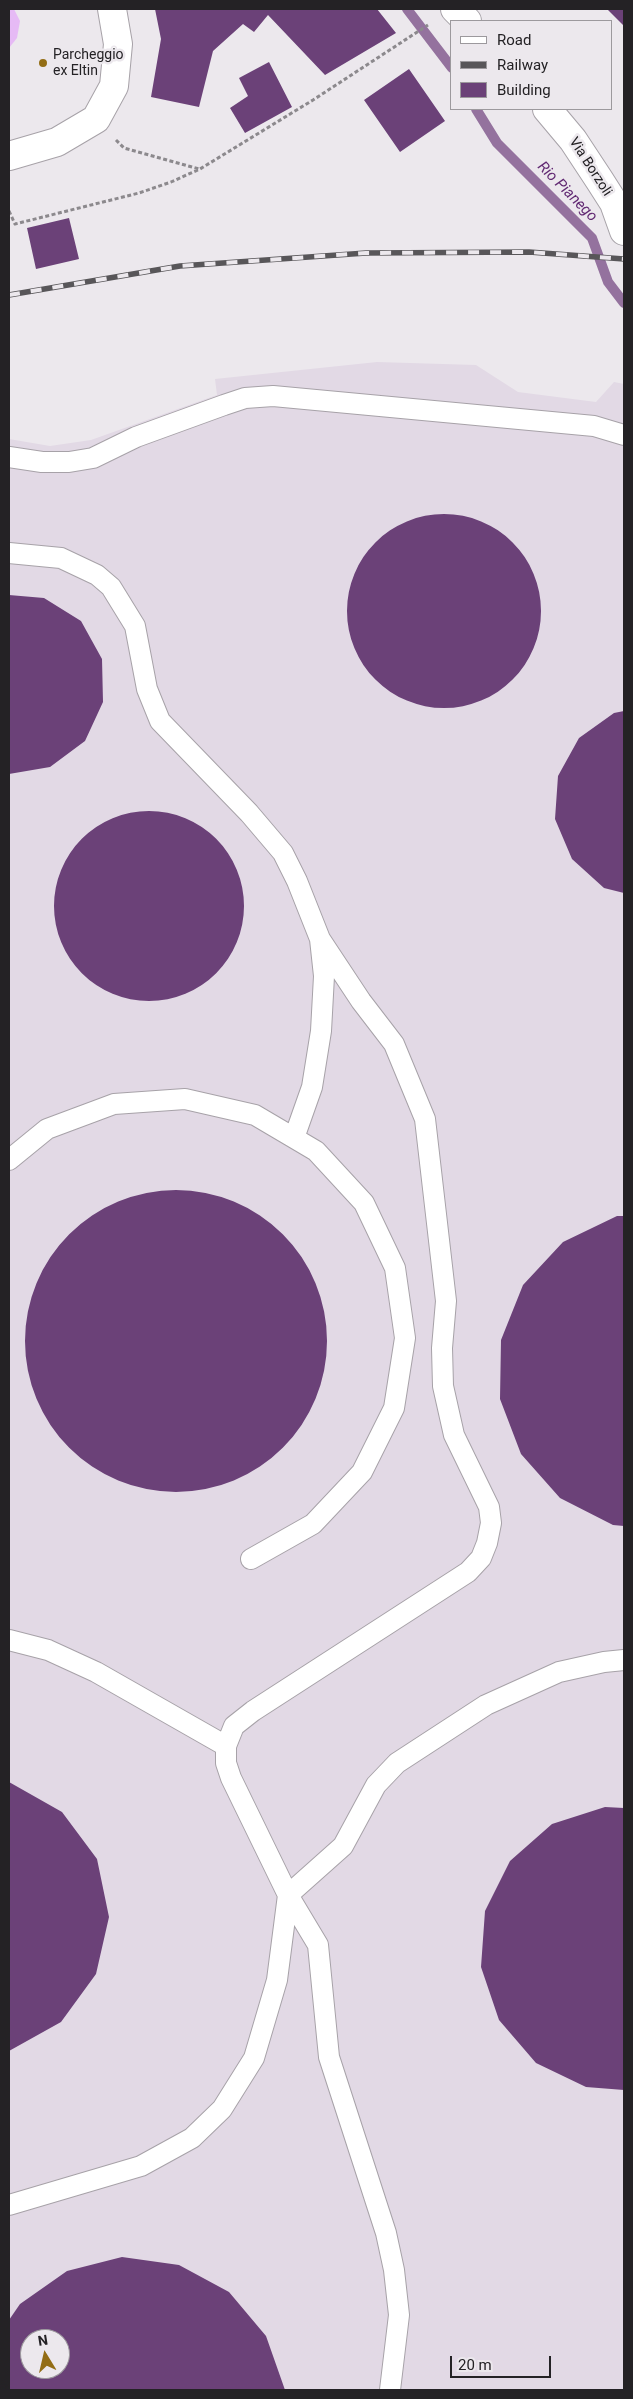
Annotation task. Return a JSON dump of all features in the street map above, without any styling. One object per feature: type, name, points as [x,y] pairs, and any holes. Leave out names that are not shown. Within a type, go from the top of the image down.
[{"type":"main road","points":[[9,156],[57,142],[96,119],[114,86],[118,44],[112,9]]},
{"type":"main road","points":[[455,9],[466,20]]},
{"type":"main road","name":"Via Borzoli","points":[[548,110],[573,140],[614,203],[624,231]]},
{"type":"lane","points":[[9,458],[42,462],[69,462],[93,458],[136,437],[224,405],[245,398],[273,396],[594,426],[624,435]]},
{"type":"lane","points":[[9,553],[61,558],[97,575],[111,587],[134,626],[147,689],[160,721],[249,813],[283,853],[308,904],[320,939],[324,976],[321,1031],[312,1088],[294,1138]]},
{"type":"lane","points":[[320,939],[361,1000],[394,1044],[424,1119],[446,1301],[442,1348],[443,1386],[454,1435],[489,1507],[491,1523],[487,1543],[481,1558],[468,1572],[252,1711],[234,1726],[226,1746],[226,1763],[231,1778],[288,1895],[318,1945],[329,2057],[386,2233],[394,2270],[399,2315],[390,2390]]},
{"type":"lane","points":[[9,1160],[47,1129],[114,1104],[185,1099],[254,1115],[294,1138],[316,1151],[364,1203],[395,1268],[404,1338],[394,1408],[362,1472],[313,1524],[251,1558]]},
{"type":"lane","points":[[9,1640],[48,1650],[96,1672],[226,1746]]},
{"type":"lane","points":[[9,2205],[141,2166],[192,2138],[222,2109],[254,2058],[277,1980],[288,1895],[343,1846],[376,1785],[397,1763],[486,1705],[558,1672],[604,1662],[624,1660]]},
{"type":"path","points":[[9,211],[15,224],[140,193],[171,182],[200,169],[429,24]]},
{"type":"path","points":[[96,119],[124,148],[200,169]]},
{"type":"shaded area","points":[[9,9],[14,9],[20,21],[17,38],[9,48]]},
{"type":"shaded area","points":[[377,362],[476,365],[518,392],[596,402],[614,382],[624,384],[624,2390],[9,2390],[9,439],[50,446],[91,440],[217,395],[215,379]]},
{"type":"building","points":[[155,9],[377,9],[396,33],[325,75],[268,15],[254,32],[243,24],[213,51],[199,107],[151,97],[161,39]]},
{"type":"building","points":[[607,9],[624,9],[624,26]]},
{"type":"building","points":[[269,62],[292,107],[245,133],[230,108],[248,96],[239,78]]},
{"type":"building","points":[[409,69],[445,121],[400,152],[364,100]]},
{"type":"building","points":[[69,218],[79,259],[36,269],[27,228]]},
{"type":"building","points":[[444,514],[463,516],[490,526],[505,536],[519,550],[533,574],[539,592],[541,611],[539,630],[529,657],[519,672],[505,686],[481,700],[463,706],[444,708],[425,706],[398,696],[383,686],[369,672],[355,648],[349,630],[347,611],[349,592],[359,565],[369,550],[383,536],[407,522],[425,516]]},
{"type":"building","points":[[9,595],[44,598],[81,621],[102,659],[103,702],[85,741],[50,767],[9,774]]},
{"type":"building","points":[[624,711],[624,893],[604,888],[572,859],[555,819],[558,776],[579,738],[614,713]]},
{"type":"building","points":[[149,811],[185,818],[202,827],[216,839],[228,853],[237,870],[244,906],[237,942],[228,959],[216,973],[202,985],[185,994],[149,1001],[113,994],[96,985],[82,973],[70,959],[61,942],[54,906],[61,870],[70,853],[82,839],[96,827],[113,818]]},
{"type":"building","points":[[176,1190],[205,1193],[234,1202],[260,1215],[283,1234],[302,1257],[315,1283],[324,1312],[327,1341],[324,1370],[315,1399],[302,1425],[283,1448],[260,1467],[234,1480],[205,1489],[176,1492],[147,1489],[118,1480],[92,1467],[69,1448],[50,1425],[37,1399],[28,1370],[25,1341],[28,1312],[37,1283],[50,1257],[69,1234],[92,1215],[118,1202],[147,1193]]},
{"type":"building","points":[[617,1216],[624,1216],[624,1526],[613,1525],[560,1498],[521,1454],[500,1399],[501,1340],[523,1285],[563,1242]]},
{"type":"building","points":[[9,1782],[62,1812],[97,1859],[109,1917],[96,1974],[61,2022],[9,2051]]},
{"type":"building","points":[[605,1807],[624,1808],[624,2090],[586,2087],[536,2063],[499,2020],[481,1967],[485,1911],[510,1861],[552,1824]]},
{"type":"building","points":[[122,2257],[179,2265],[229,2292],[266,2336],[285,2390],[9,2390],[9,2320],[20,2304],[67,2271]]},
{"type":"waterway","name":"Rio Pianego","points":[[407,9],[450,65]]},
{"type":"waterway","name":"Rio Pianego","points":[[477,110],[497,143],[592,238],[608,282],[624,303]]},
{"type":"railway","points":[[9,295],[180,266],[366,253],[529,252],[624,259]]},
{"type":"place","name":"Parcheggio ex Eltin","points":[[43,63]]}]
